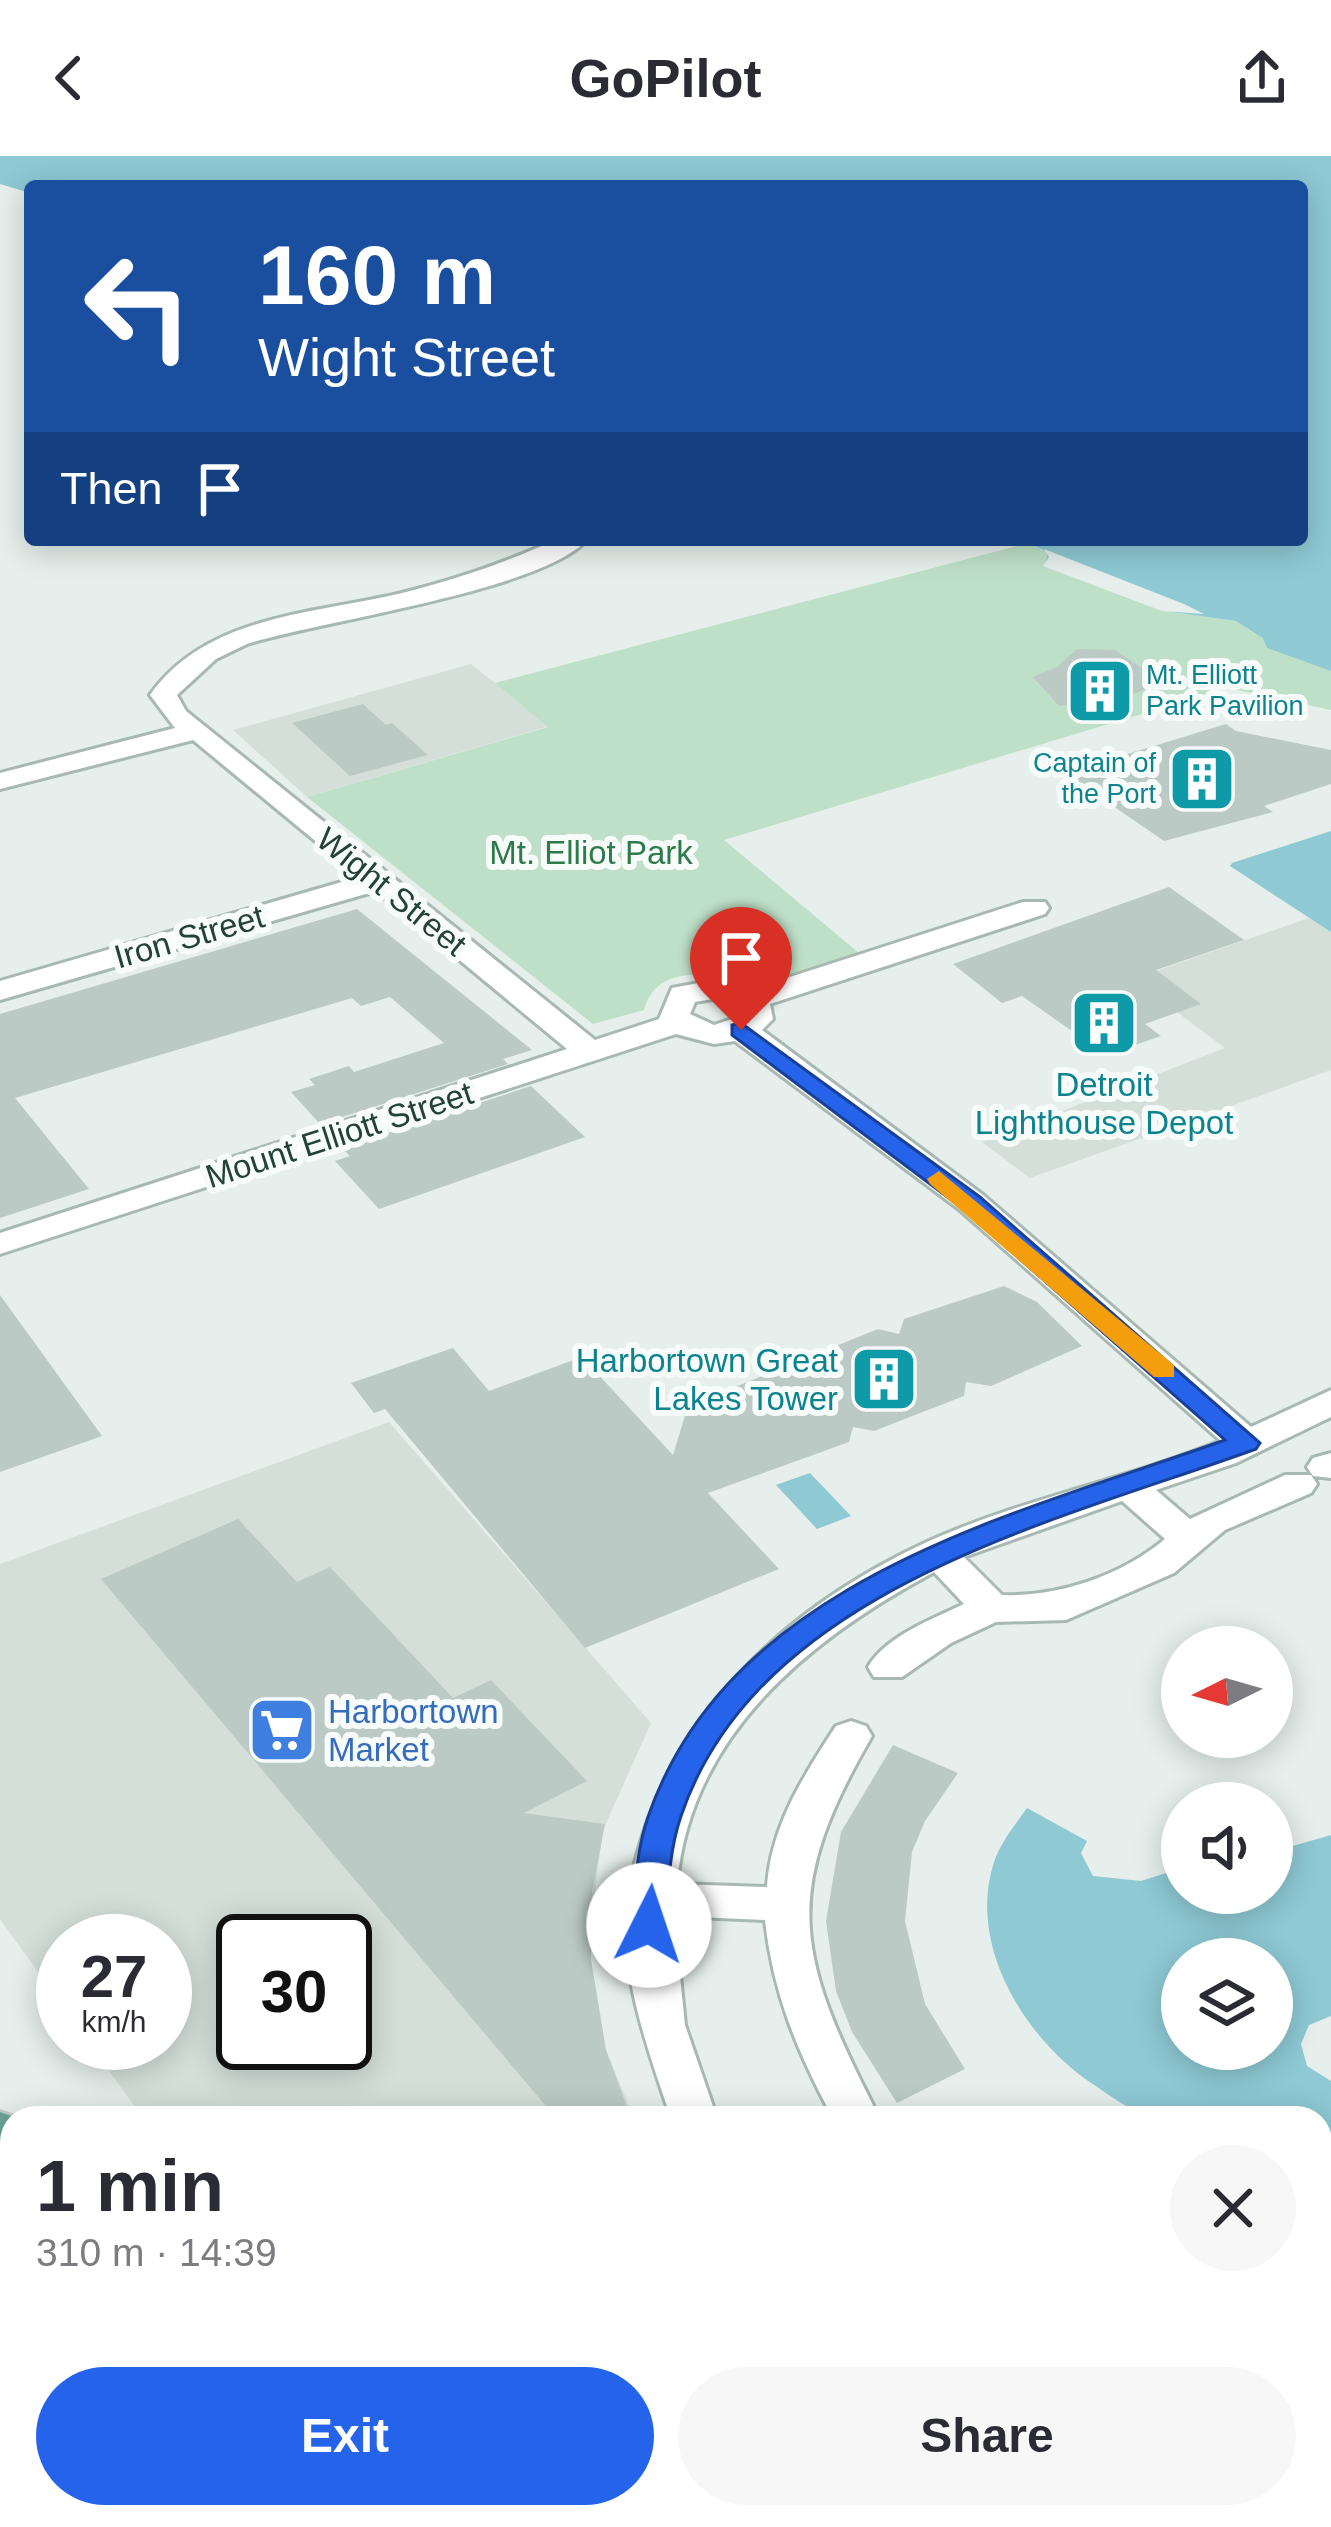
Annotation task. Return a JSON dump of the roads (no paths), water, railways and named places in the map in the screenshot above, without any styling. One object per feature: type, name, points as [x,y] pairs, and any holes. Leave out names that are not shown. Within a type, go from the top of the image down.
[{"type":"street","points":[[0,781],[192,732],[163,695],[174,674],[202,656],[312,618],[404,600],[530,562],[563,546]]},
{"type":"street","name":"Wight Street","points":[[192,732],[208,738],[590,1052]]},
{"type":"street","name":"Iron Street","points":[[0,991],[378,881]]},
{"type":"street","points":[[1034,908],[747,1015],[706,1034],[679,1023],[674,1016],[676,1001],[694,991],[734,989],[747,1015],[1246,1443]]},
{"type":"street","name":"Mount Elliott Street","points":[[0,1244],[679,1023]]},
{"type":"street","points":[[936,1176],[973,1161]]},
{"type":"street","points":[[689,2106],[657,2012],[649,1899],[665,1814],[712,1726],[748,1682],[853,1599],[938,1553],[1246,1443],[1331,1402]]},
{"type":"street","points":[[888,1666],[937,1633],[991,1608],[1052,1610],[1160,1564],[1210,1521],[1318,1472]]},
{"type":"street","points":[[1127,1485],[1189,1539]]},
{"type":"street","points":[[938,1553],[991,1608]]},
{"type":"street","points":[[850,2105],[802,2011],[788,1950],[784,1904],[800,1828],[821,1776],[851,1736]]},
{"type":"street","points":[[649,1899],[784,1904]]},
{"type":"water","points":[[0,156],[1331,156],[1331,671],[1267,648],[1263,638],[1236,621],[1172,612],[1046,561],[1048,552],[1035,546],[1308,546],[1308,180],[24,180],[24,191],[0,184]]},
{"type":"water","points":[[1331,831],[1331,932],[1230,866],[1232,863]]},
{"type":"water","points":[[810,1473],[851,1516],[817,1529],[776,1485]]},
{"type":"water","points":[[1027,1808],[1087,1841],[1081,1853],[1093,1876],[1141,1881],[1161,1875],[1161,1914],[1293,1914],[1293,1846],[1331,1835],[1331,2016],[1309,2025],[1301,2044],[1307,2066],[1331,2081],[1331,2106],[1126,2106],[1091,2083],[1044,2041],[1007,1986],[988,1925],[994,1862]]},
{"type":"place","name":"Mt. Elliott Park Pavilion","points":[[1100,691]]},
{"type":"place","name":"Captain of the Port","points":[[1202,779]]},
{"type":"place","name":"Detroit Lighthouse Depot","points":[[1104,1023]]},
{"type":"place","name":"Harbortown Great Lakes Tower","points":[[884,1379]]},
{"type":"place","name":"Harbortown Market","points":[[282,1730]]},
{"type":"park label","name":"Mt. Elliot Park","points":[[591,852]]}]
